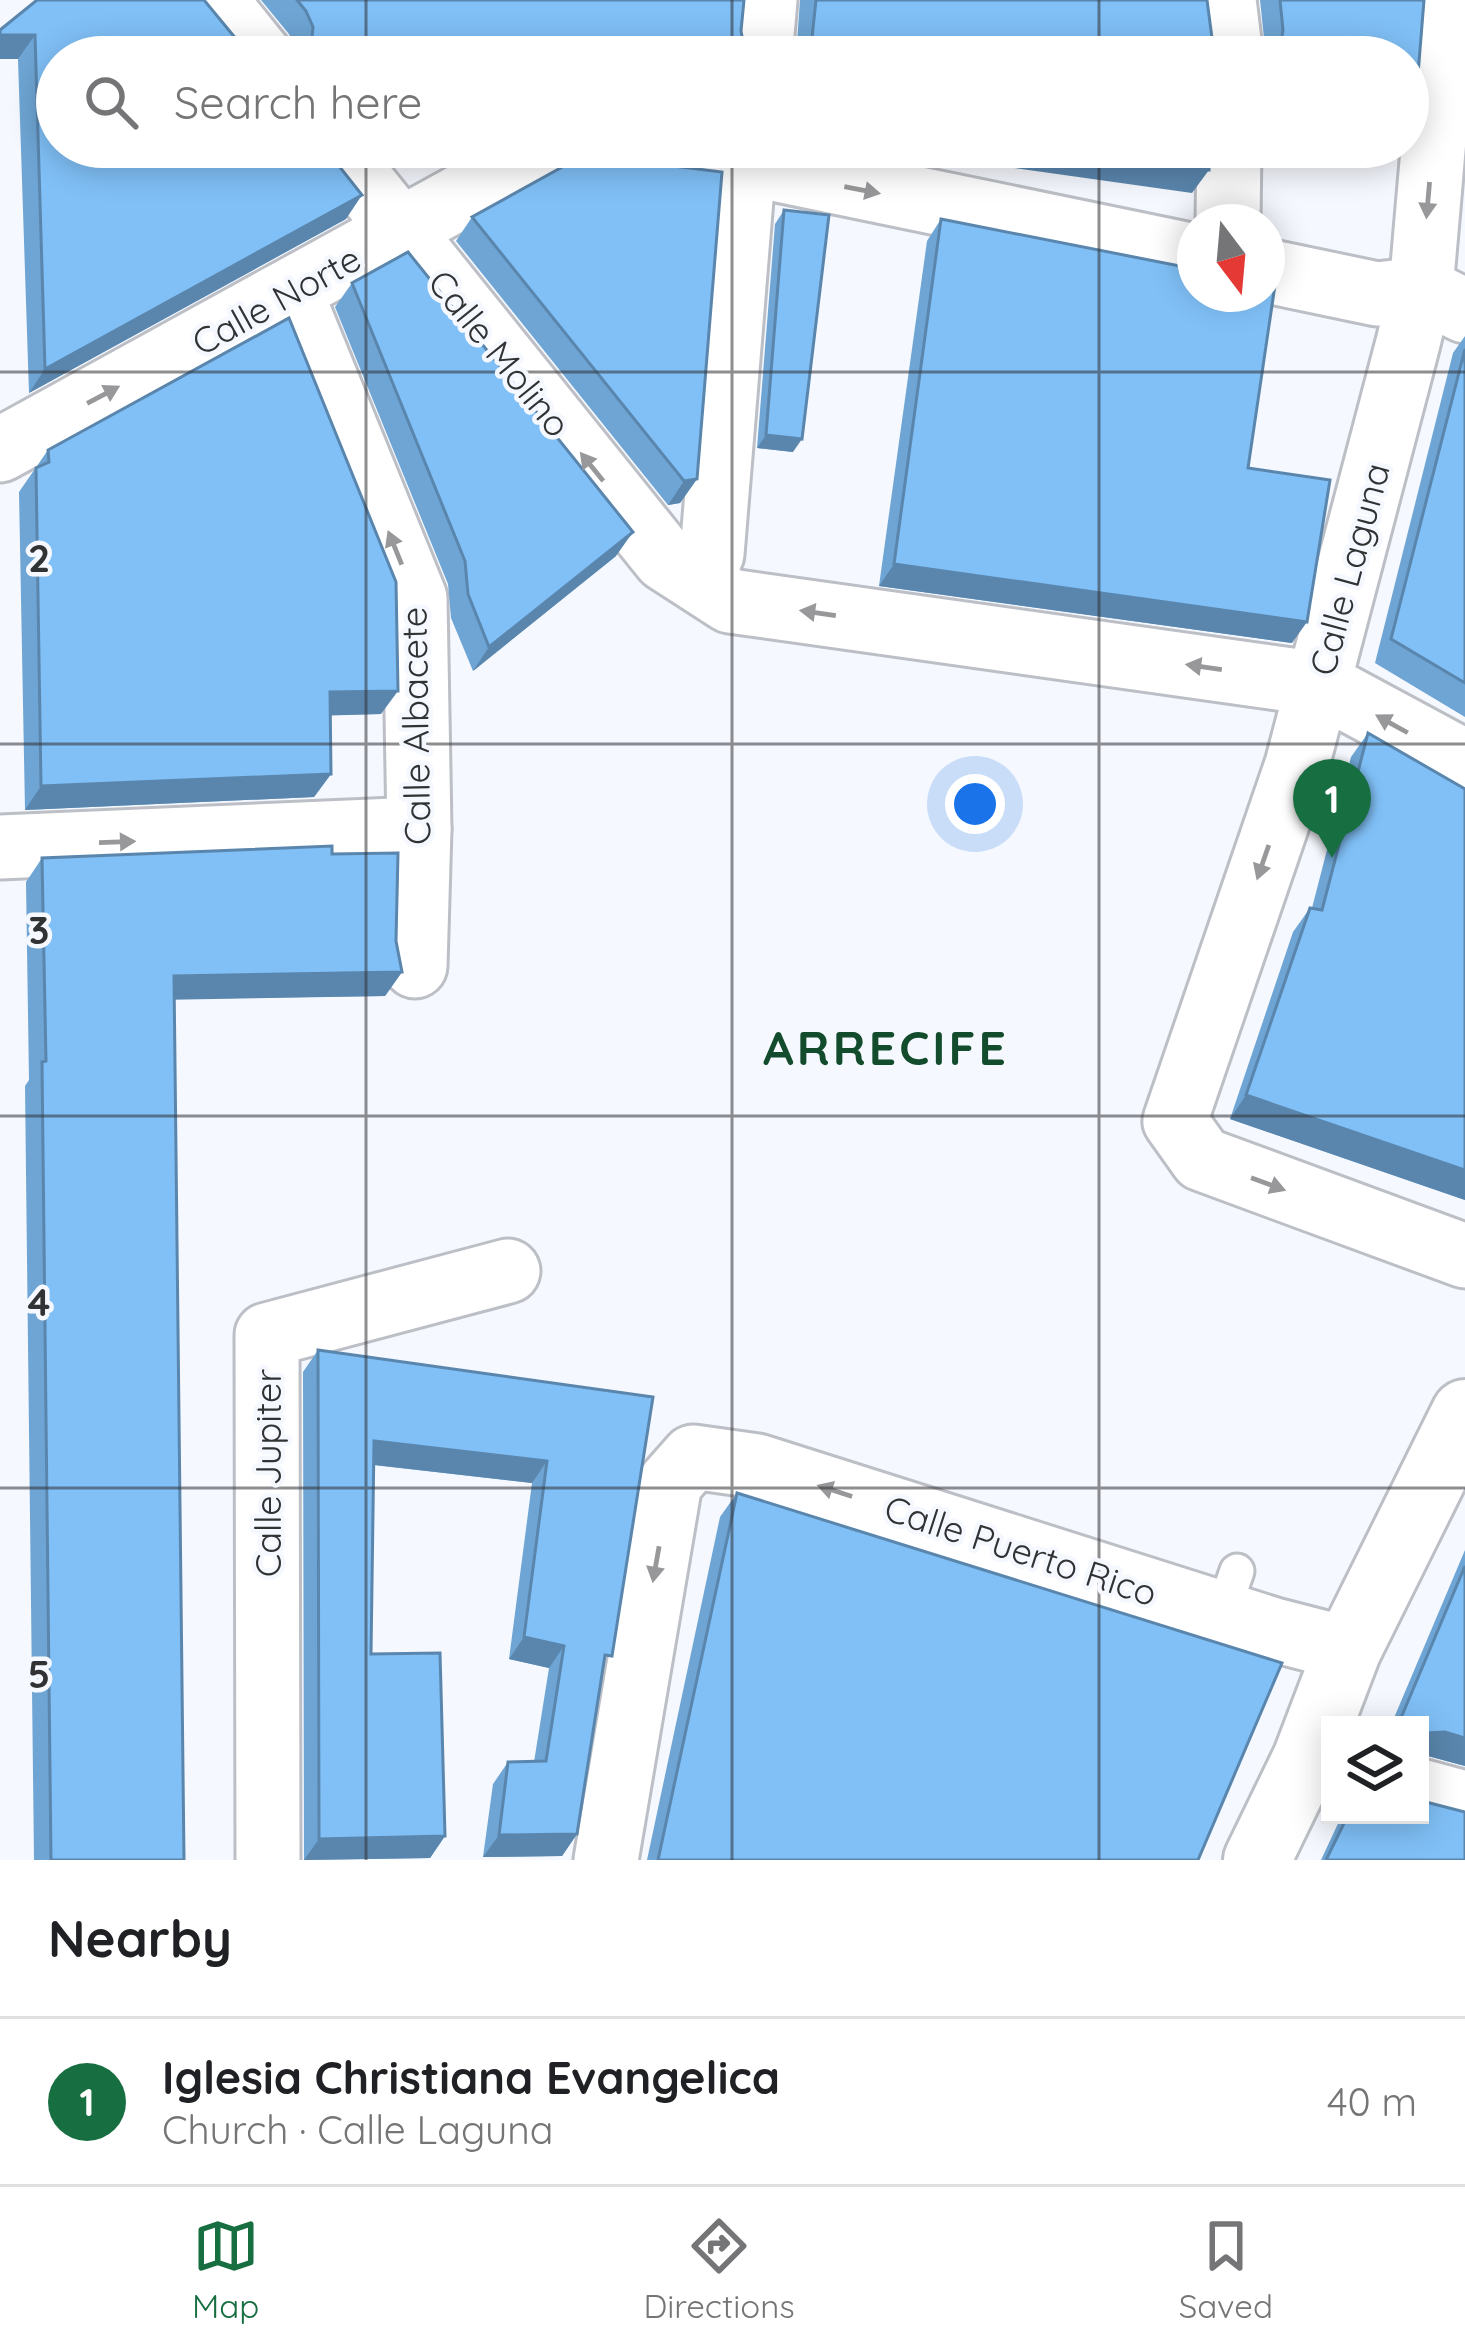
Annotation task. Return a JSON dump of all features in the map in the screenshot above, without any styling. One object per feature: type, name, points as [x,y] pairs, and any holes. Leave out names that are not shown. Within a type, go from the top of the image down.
[{"type":"street","points":[[215,0],[244,36]]},
{"type":"street","points":[[762,36],[765,0]]},
{"type":"street","points":[[1224,0],[1228,36]]},
{"type":"street","name":"Calle Laguna","points":[[1446,0],[1443,300],[1297,765],[1175,1121],[1202,1159],[1465,1256]]},
{"type":"street","name":"Calle Molino","points":[[351,168],[681,569]]},
{"type":"street","name":"Calle Norte","points":[[0,450],[513,168]]},
{"type":"street","points":[[681,569],[712,554],[747,168]]},
{"type":"street","points":[[806,168],[1177,252]]},
{"type":"street","points":[[1228,204],[1229,168]]},
{"type":"street","points":[[1285,275],[1443,300]]},
{"type":"street","name":"Calle Albacete","points":[[291,293],[415,598],[419,829],[415,966]]},
{"type":"street","points":[[681,569],[730,601],[1320,683],[1465,762]]},
{"type":"street","points":[[0,847],[419,829]]},
{"type":"street","name":"Calle Jupiter","points":[[268,1860],[267,1335],[508,1271]]},
{"type":"street","points":[[1257,1860],[1318,1762],[1348,1649],[1465,1413]]},
{"type":"street","name":"Calle Puerto Rico","points":[[606,1860],[670,1483],[693,1457],[757,1466],[1230,1592],[1348,1649]]},
{"type":"street","points":[[1429,1793],[1465,1803]]},
{"type":"building","points":[[37,0],[204,0],[234,36],[36,36],[36,68],[35,35],[0,35],[0,30]]},
{"type":"building","points":[[297,0],[744,0],[742,36],[312,36],[306,11]]},
{"type":"building","points":[[816,0],[1207,0],[1212,36],[812,36]]},
{"type":"building","points":[[1280,0],[1424,0],[1421,36],[1282,36]]},
{"type":"building","points":[[39,168],[341,168],[362,195],[45,369]]},
{"type":"building","points":[[561,168],[722,172],[697,479],[684,481],[472,217]]},
{"type":"building","points":[[784,210],[829,215],[802,439],[766,435]]},
{"type":"building","points":[[941,219],[1177,265],[1177,312],[1271,312],[1248,468],[1330,480],[1307,622],[894,564]]},
{"type":"building","points":[[408,252],[633,532],[489,647],[468,594],[465,561],[352,283]]},
{"type":"building","points":[[289,318],[396,582],[398,691],[330,692],[331,774],[41,786],[36,468],[49,462],[48,450]]},
{"type":"building","points":[[1465,349],[1465,683],[1391,639]]},
{"type":"building","points":[[1368,733],[1465,789],[1465,1170],[1246,1095],[1310,908],[1322,910]]},
{"type":"building","points":[[332,846],[332,854],[398,853],[396,941],[402,972],[174,976],[184,1860],[51,1860],[42,858]]},
{"type":"building","points":[[318,1350],[653,1397],[612,1656],[605,1655],[577,1834],[499,1835],[508,1762],[546,1761],[564,1646],[524,1637],[547,1461],[374,1441],[371,1654],[440,1653],[445,1836],[319,1839]]},
{"type":"building","points":[[737,1493],[1282,1663],[1198,1860],[658,1860]]},
{"type":"building","points":[[1465,1566],[1465,1738],[1429,1733],[1429,1716],[1402,1716]]},
{"type":"building","points":[[1429,1803],[1465,1812],[1465,1860],[1326,1860],[1344,1824],[1429,1824]]},
{"type":"place","name":"Iglesia Christiana Evangelica","points":[[1332,858]]},
{"type":"district","name":"ARRECIFE","points":[[886,1047]]}]
